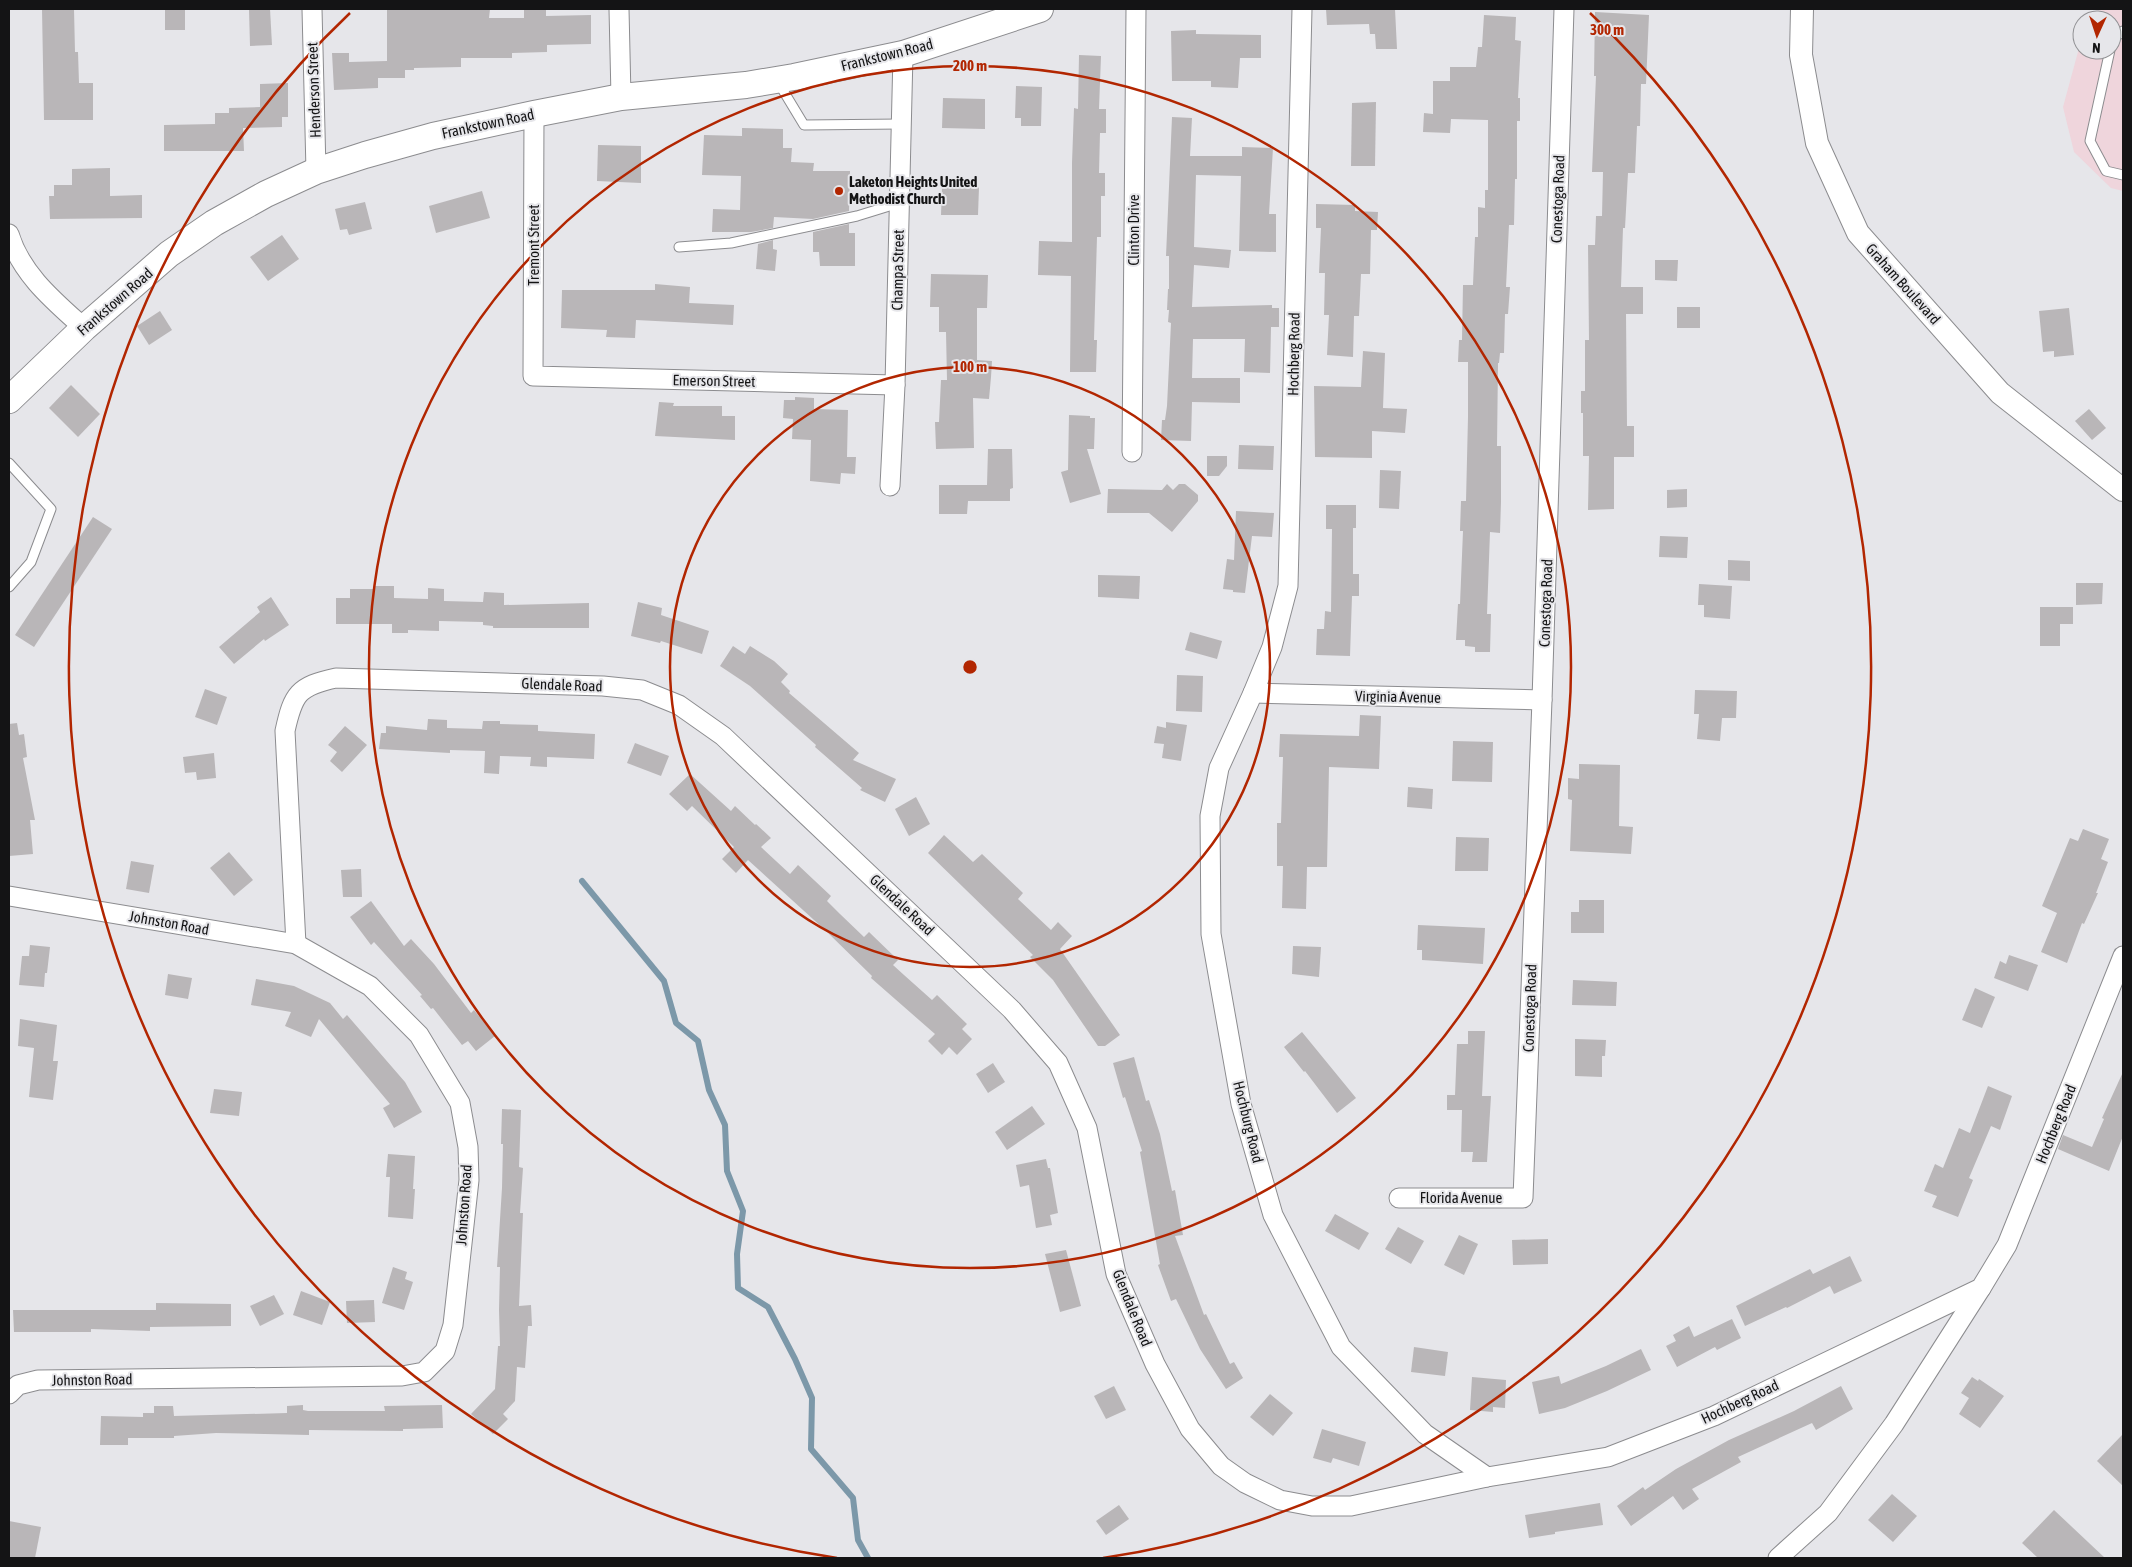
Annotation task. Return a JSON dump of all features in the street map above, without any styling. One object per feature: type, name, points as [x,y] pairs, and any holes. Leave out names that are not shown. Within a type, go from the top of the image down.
[{"type":"main road","name":"Frankstown Road","points":[[9,400],[84,328],[169,254],[214,223],[266,194],[316,171],[434,136],[534,114],[621,97],[746,85],[777,80],[903,54],[1040,9]]},
{"type":"street","name":"Henderson Street","points":[[312,9],[316,171]]},
{"type":"street","points":[[619,9],[621,97]]},
{"type":"street","name":"Clinton Drive","points":[[1132,452],[1136,9]]},
{"type":"street","name":"Hochberg Road","points":[[1254,694],[1272,647],[1288,586],[1302,9]]},
{"type":"street","name":"Conestoga Road","points":[[1523,1198],[1542,700],[1564,9]]},
{"type":"street","name":"Graham Boulevard","points":[[1802,9],[1801,55],[1817,143],[1858,233],[2000,393],[2123,490]]},
{"type":"street","name":"Champa Street","points":[[890,486],[895,385],[903,54]]},
{"type":"street","name":"Tremont Street","points":[[533,376],[534,114]]},
{"type":"street","points":[[9,234],[13,248],[43,291],[84,328]]},
{"type":"street","name":"Emerson Street","points":[[533,376],[895,385]]},
{"type":"street","name":"Glendale Road","points":[[296,944],[285,731],[290,708],[301,691],[314,683],[336,678],[603,686],[642,690],[679,705],[722,736],[744,756],[1012,1010],[1058,1063],[1087,1128],[1116,1274],[1155,1364],[1190,1429],[1221,1466],[1245,1483],[1280,1500],[1312,1506],[1351,1506],[1487,1477]]},
{"type":"street","name":"Virginia Avenue","points":[[1254,694],[1542,700]]},
{"type":"street","name":"Hochburg Road","points":[[1254,694],[1219,768],[1210,816],[1211,934],[1241,1104],[1273,1215],[1341,1347],[1425,1434],[1487,1477]]},
{"type":"street","name":"Johnston Road","points":[[9,896],[296,944],[370,986],[420,1035],[460,1102],[468,1147],[469,1180],[453,1325],[445,1351],[424,1372],[402,1376],[38,1380],[18,1385],[9,1394]]},
{"type":"street","name":"Hochberg Road","points":[[1778,1558],[1828,1513],[1894,1424],[2007,1245],[2123,956]]},
{"type":"street","name":"Florida Avenue","points":[[1399,1198],[1523,1198]]},
{"type":"street","name":"Hochberg Road","points":[[1487,1477],[1608,1457],[1714,1416],[1981,1288]]},
{"type":"lane","points":[[2108,60],[2090,141],[2106,171],[2123,175]]},
{"type":"lane","points":[[777,80],[804,125],[901,124]]},
{"type":"lane","points":[[679,247],[732,244],[857,216],[900,202]]},
{"type":"lane","points":[[9,463],[51,510],[31,562],[9,587]]},
{"type":"shaded area","points":[[2123,9],[2123,191],[2111,188],[2074,152],[2063,107],[2076,60],[2122,60],[2122,10],[2103,10]]},
{"type":"building","points":[[42,9],[74,9],[75,52],[78,52],[79,83],[93,83],[93,120],[44,120]]},
{"type":"building","points":[[185,9],[185,30],[165,30],[165,10]]},
{"type":"building","points":[[249,9],[270,9],[272,45],[250,46]]},
{"type":"building","points":[[387,9],[490,9],[489,18],[524,18],[524,9],[546,9],[546,16],[591,15],[591,44],[547,45],[547,52],[512,53],[512,58],[461,58],[461,67],[414,68],[414,70],[405,70],[405,78],[378,78],[378,88],[334,90],[332,53],[349,53],[349,62],[387,61]]},
{"type":"building","points":[[1326,9],[1395,9],[1397,49],[1376,49],[1375,34],[1370,34],[1369,24],[1327,25]]},
{"type":"building","points":[[1595,12],[1649,15],[1646,84],[1641,84],[1640,126],[1637,126],[1635,173],[1628,173],[1625,228],[1623,228],[1621,287],[1643,287],[1643,314],[1626,314],[1627,426],[1634,426],[1634,457],[1614,457],[1614,509],[1588,510],[1589,456],[1583,456],[1581,391],[1585,391],[1585,340],[1589,340],[1588,245],[1595,245],[1596,216],[1602,216],[1603,172],[1592,172],[1596,76],[1594,76]]},
{"type":"building","points":[[1484,15],[1516,17],[1515,40],[1521,41],[1518,98],[1520,98],[1520,121],[1517,121],[1517,179],[1515,179],[1514,225],[1509,225],[1506,287],[1510,287],[1508,314],[1505,314],[1504,353],[1500,353],[1498,363],[1497,446],[1501,446],[1501,502],[1500,533],[1490,532],[1487,614],[1491,614],[1490,652],[1475,652],[1475,647],[1465,646],[1465,640],[1456,640],[1458,604],[1460,604],[1463,531],[1460,531],[1461,501],[1466,501],[1468,417],[1468,362],[1458,362],[1459,340],[1462,340],[1463,285],[1473,285],[1475,237],[1478,237],[1478,207],[1485,208],[1485,190],[1488,190],[1488,120],[1451,119],[1450,133],[1423,132],[1424,113],[1433,114],[1433,81],[1450,81],[1450,67],[1476,67],[1478,47],[1482,47]]},
{"type":"building","points":[[1196,30],[1196,34],[1261,35],[1261,58],[1240,58],[1238,88],[1211,87],[1211,81],[1172,81],[1171,31]]},
{"type":"building","points":[[1079,55],[1101,56],[1099,109],[1106,109],[1106,133],[1100,133],[1099,173],[1105,173],[1105,196],[1101,196],[1101,237],[1097,237],[1094,340],[1097,340],[1096,372],[1070,372],[1071,276],[1038,275],[1039,241],[1072,242],[1074,108],[1078,109]]},
{"type":"building","points":[[288,83],[288,117],[282,117],[282,127],[243,128],[244,151],[164,151],[164,125],[215,124],[215,113],[229,113],[229,108],[260,107],[260,84]]},
{"type":"building","points":[[1016,86],[1042,87],[1041,126],[1021,126],[1021,118],[1015,118]]},
{"type":"building","points":[[943,98],[985,99],[985,129],[942,128]]},
{"type":"building","points":[[1376,102],[1375,166],[1351,166],[1352,103]]},
{"type":"building","points":[[1172,117],[1192,118],[1190,156],[1242,156],[1242,147],[1273,148],[1269,214],[1276,214],[1276,252],[1239,251],[1241,176],[1196,175],[1194,247],[1231,250],[1229,268],[1194,265],[1192,307],[1272,305],[1272,308],[1279,308],[1279,327],[1271,327],[1270,373],[1244,372],[1245,339],[1193,339],[1192,378],[1240,378],[1240,403],[1192,402],[1191,441],[1161,440],[1162,420],[1165,420],[1167,406],[1171,323],[1168,322],[1169,310],[1167,310],[1169,256],[1166,256]]},
{"type":"building","points":[[742,128],[783,129],[783,148],[792,148],[791,162],[814,163],[813,171],[850,171],[849,211],[813,219],[774,217],[773,228],[751,232],[712,232],[713,209],[740,210],[741,176],[702,175],[704,135],[742,136]]},
{"type":"building","points":[[598,145],[641,146],[641,183],[597,181]]},
{"type":"building","points":[[110,168],[110,196],[142,195],[142,218],[50,219],[49,196],[54,196],[54,185],[72,185],[72,169]]},
{"type":"building","points":[[942,187],[979,187],[978,215],[941,215]]},
{"type":"building","points":[[482,191],[490,218],[436,233],[429,206]]},
{"type":"building","points":[[365,202],[372,229],[349,235],[347,229],[340,230],[335,209]]},
{"type":"building","points":[[1316,204],[1355,205],[1355,211],[1378,212],[1377,230],[1371,230],[1370,274],[1361,274],[1359,316],[1354,316],[1353,357],[1327,355],[1329,315],[1324,315],[1325,273],[1319,273],[1321,228],[1316,228]]},
{"type":"building","points":[[849,224],[849,233],[855,233],[855,266],[820,266],[819,252],[813,252],[813,232]]},
{"type":"building","points":[[282,235],[299,259],[268,281],[250,257]]},
{"type":"building","points":[[773,240],[773,249],[777,250],[775,271],[756,269],[758,244]]},
{"type":"building","points":[[1655,260],[1678,260],[1677,281],[1655,280]]},
{"type":"building","points":[[931,274],[988,275],[987,308],[977,308],[977,360],[992,361],[991,377],[989,399],[973,398],[974,448],[936,449],[935,422],[939,422],[941,380],[947,380],[946,332],[939,332],[939,307],[930,307]]},
{"type":"building","points":[[655,284],[690,287],[689,303],[734,305],[733,325],[636,320],[635,338],[606,337],[607,330],[561,328],[562,290],[655,290]]},
{"type":"building","points":[[1677,307],[1700,307],[1700,328],[1677,328]]},
{"type":"building","points":[[2069,308],[2074,355],[2054,357],[2054,351],[2043,352],[2039,311]]},
{"type":"building","points":[[160,311],[172,330],[149,345],[137,326]]},
{"type":"building","points":[[1363,351],[1385,353],[1383,408],[1407,409],[1405,433],[1372,431],[1372,458],[1315,457],[1314,386],[1361,387]]},
{"type":"building","points":[[71,385],[100,414],[78,437],[49,408]]},
{"type":"building","points":[[795,397],[814,398],[814,409],[848,410],[847,457],[856,457],[855,474],[841,473],[840,484],[810,481],[811,440],[792,439],[793,419],[783,418],[784,400],[795,400]]},
{"type":"building","points":[[659,402],[674,403],[673,406],[722,406],[722,416],[735,416],[735,440],[655,436]]},
{"type":"building","points":[[2089,409],[2106,428],[2092,440],[2075,421]]},
{"type":"building","points":[[1069,415],[1095,418],[1094,449],[1087,449],[1101,494],[1070,503],[1061,472],[1068,470]]},
{"type":"building","points":[[1239,445],[1274,446],[1273,470],[1238,469]]},
{"type":"building","points":[[988,449],[1012,449],[1013,488],[1010,489],[1010,501],[968,501],[967,514],[939,514],[939,485],[987,485]]},
{"type":"building","points":[[1207,456],[1227,456],[1227,466],[1219,476],[1207,476]]},
{"type":"building","points":[[1380,470],[1401,471],[1399,509],[1379,508]]},
{"type":"building","points":[[1167,484],[1173,490],[1179,484],[1185,484],[1198,495],[1198,501],[1172,532],[1149,513],[1107,513],[1108,489],[1162,490]]},
{"type":"building","points":[[1687,489],[1687,507],[1667,508],[1667,490]]},
{"type":"building","points":[[1326,505],[1356,505],[1356,528],[1353,528],[1353,574],[1359,574],[1359,596],[1352,596],[1350,656],[1316,655],[1317,629],[1324,629],[1325,611],[1331,612],[1332,529],[1326,529]]},
{"type":"building","points":[[1236,511],[1274,513],[1272,537],[1252,536],[1245,593],[1223,589],[1227,559],[1234,560]]},
{"type":"building","points":[[93,517],[112,529],[34,647],[15,635]]},
{"type":"building","points":[[1660,536],[1688,537],[1687,558],[1659,557]]},
{"type":"building","points":[[1728,560],[1750,561],[1750,581],[1728,580]]},
{"type":"building","points":[[1098,575],[1140,576],[1139,599],[1098,597]]},
{"type":"building","points":[[2076,583],[2103,583],[2102,604],[2076,605]]},
{"type":"building","points":[[1699,584],[1732,586],[1730,619],[1704,617],[1704,605],[1698,605]]},
{"type":"building","points":[[374,586],[394,586],[394,598],[428,599],[428,588],[444,589],[444,601],[483,602],[484,592],[504,593],[504,605],[589,603],[589,628],[493,628],[493,626],[483,625],[483,622],[439,621],[439,631],[408,630],[408,633],[392,633],[392,624],[336,624],[336,598],[350,598],[350,589],[374,589]]},
{"type":"building","points":[[271,597],[289,625],[265,641],[264,639],[234,664],[219,647],[260,612],[257,607]]},
{"type":"building","points":[[638,602],[662,608],[661,615],[709,631],[702,654],[661,641],[660,643],[631,636]]},
{"type":"building","points":[[2040,607],[2073,607],[2073,624],[2060,624],[2060,646],[2040,646]]},
{"type":"building","points":[[1190,632],[1222,641],[1217,659],[1185,650]]},
{"type":"building","points":[[733,646],[745,654],[750,646],[774,661],[788,674],[781,682],[790,691],[789,693],[859,753],[853,760],[896,779],[885,802],[860,790],[862,788],[750,686],[720,666]]},
{"type":"building","points":[[1177,675],[1203,676],[1202,712],[1176,711]]},
{"type":"building","points":[[205,689],[227,697],[217,725],[195,717]]},
{"type":"building","points":[[1695,690],[1737,691],[1736,718],[1722,718],[1720,741],[1697,739],[1699,714],[1694,714]]},
{"type":"building","points":[[1360,715],[1381,716],[1379,769],[1329,767],[1327,867],[1307,867],[1306,909],[1282,908],[1283,866],[1277,866],[1277,823],[1281,823],[1283,757],[1279,757],[1280,734],[1359,736]]},
{"type":"building","points":[[428,719],[447,720],[447,728],[482,729],[483,721],[500,721],[500,724],[538,725],[538,731],[595,734],[594,759],[547,757],[547,767],[530,766],[531,757],[500,756],[499,774],[484,773],[485,751],[450,750],[450,753],[379,749],[381,733],[386,733],[386,726],[427,730]]},
{"type":"building","points":[[1166,722],[1187,725],[1181,761],[1162,758],[1164,744],[1154,743],[1157,726],[1166,728]]},
{"type":"building","points":[[17,723],[19,735],[24,734],[27,757],[23,758],[35,820],[30,820],[33,854],[9,856],[9,724]]},
{"type":"building","points":[[345,726],[367,745],[342,772],[330,761],[337,752],[328,745]]},
{"type":"building","points":[[1453,741],[1493,742],[1492,782],[1452,781]]},
{"type":"building","points":[[635,743],[669,756],[661,776],[627,763]]},
{"type":"building","points":[[214,753],[216,778],[197,780],[196,772],[185,773],[183,757]]},
{"type":"building","points":[[1579,764],[1620,765],[1619,826],[1633,827],[1631,854],[1570,851],[1572,800],[1568,799],[1568,778],[1579,779]]},
{"type":"building","points":[[690,774],[731,811],[735,806],[771,838],[761,847],[790,874],[798,865],[831,896],[827,901],[864,937],[869,932],[898,960],[893,965],[932,1000],[937,995],[967,1024],[962,1029],[972,1039],[957,1055],[949,1047],[942,1055],[928,1041],[935,1034],[871,978],[872,976],[825,930],[748,860],[736,873],[722,859],[734,847],[692,806],[687,811],[669,794]]},
{"type":"building","points":[[1408,787],[1433,789],[1432,809],[1407,807]]},
{"type":"building","points":[[916,797],[930,824],[909,836],[895,809]]},
{"type":"building","points":[[2083,829],[2109,839],[2101,859],[2108,862],[2096,893],[2098,893],[2084,924],[2082,923],[2067,963],[2041,952],[2057,913],[2042,906],[2070,838],[2078,841]]},
{"type":"building","points":[[944,835],[973,862],[982,854],[1023,893],[1018,899],[1051,930],[1058,922],[1072,936],[1060,949],[1120,1035],[1105,1046],[1098,1046],[1053,980],[1030,957],[1033,955],[928,853]]},
{"type":"building","points":[[1456,837],[1489,838],[1488,871],[1455,871]]},
{"type":"building","points":[[229,852],[253,880],[234,896],[210,868]]},
{"type":"building","points":[[131,861],[154,865],[149,893],[126,889]]},
{"type":"building","points":[[361,869],[362,897],[343,897],[341,870]]},
{"type":"building","points":[[1579,900],[1604,900],[1604,933],[1571,933],[1571,912],[1579,912]]},
{"type":"building","points":[[371,901],[404,946],[411,939],[434,964],[471,1013],[474,1010],[495,1036],[476,1051],[468,1041],[462,1045],[433,1008],[431,1009],[420,996],[422,995],[374,942],[371,945],[350,917]]},
{"type":"building","points":[[1418,925],[1485,928],[1483,964],[1422,960],[1422,950],[1417,950]]},
{"type":"building","points":[[30,945],[50,947],[44,987],[19,985],[22,956],[29,956]]},
{"type":"building","points":[[1293,946],[1321,947],[1319,977],[1292,974]]},
{"type":"building","points":[[2009,955],[2038,965],[2028,991],[1994,978],[2000,961],[2006,964]]},
{"type":"building","points":[[168,974],[192,978],[188,999],[165,995]]},
{"type":"building","points":[[256,979],[294,986],[330,1003],[343,1019],[347,1015],[405,1082],[422,1112],[394,1128],[383,1108],[390,1104],[319,1019],[311,1037],[285,1026],[291,1012],[251,1005]]},
{"type":"building","points":[[1573,980],[1617,982],[1616,1006],[1572,1005]]},
{"type":"building","points":[[1975,988],[1995,997],[1982,1028],[1962,1020]]},
{"type":"building","points":[[20,1019],[57,1025],[53,1061],[58,1061],[53,1100],[29,1097],[34,1048],[18,1046]]},
{"type":"building","points":[[1468,1031],[1485,1031],[1482,1096],[1491,1096],[1487,1162],[1472,1162],[1473,1152],[1461,1152],[1462,1110],[1447,1110],[1447,1095],[1455,1095],[1457,1044],[1468,1044]]},
{"type":"building","points":[[1302,1032],[1356,1098],[1337,1113],[1284,1047]]},
{"type":"building","points":[[1575,1039],[1606,1040],[1605,1056],[1602,1056],[1602,1077],[1575,1076]]},
{"type":"building","points":[[1134,1057],[1146,1101],[1149,1100],[1160,1134],[1172,1191],[1175,1190],[1183,1235],[1175,1236],[1204,1315],[1206,1314],[1230,1364],[1234,1362],[1243,1378],[1226,1389],[1200,1349],[1176,1299],[1171,1301],[1158,1265],[1160,1264],[1140,1152],[1142,1151],[1113,1063]]},
{"type":"building","points":[[993,1063],[1005,1082],[988,1093],[976,1074]]},
{"type":"building","points":[[2123,1072],[2123,1136],[2109,1171],[2058,1149],[2063,1135],[2092,1147],[2104,1119],[2102,1118]]},
{"type":"building","points":[[1988,1086],[2012,1096],[2000,1130],[1991,1126],[1969,1178],[1973,1180],[1958,1217],[1932,1207],[1937,1196],[1924,1191],[1935,1164],[1943,1168],[1959,1128],[1970,1133]]},
{"type":"building","points":[[214,1089],[242,1092],[239,1116],[210,1113]]},
{"type":"building","points":[[1032,1106],[1045,1124],[1007,1150],[995,1132]]},
{"type":"building","points":[[502,1109],[521,1110],[519,1167],[523,1168],[520,1213],[523,1213],[519,1306],[531,1305],[532,1326],[528,1326],[525,1368],[517,1367],[515,1401],[503,1414],[508,1419],[493,1434],[471,1414],[495,1389],[498,1346],[500,1346],[500,1267],[497,1267],[502,1188]]},
{"type":"building","points":[[388,1154],[415,1156],[413,1219],[388,1217],[390,1177],[386,1177]]},
{"type":"building","points":[[1046,1159],[1048,1168],[1050,1168],[1058,1213],[1050,1215],[1052,1225],[1036,1228],[1029,1185],[1020,1187],[1016,1165]]},
{"type":"building","points":[[1335,1214],[1369,1233],[1359,1250],[1325,1231]]},
{"type":"building","points":[[1398,1227],[1424,1241],[1411,1264],[1385,1249]]},
{"type":"building","points":[[1459,1235],[1478,1244],[1464,1275],[1444,1265]]},
{"type":"building","points":[[1548,1239],[1548,1264],[1513,1265],[1512,1240]]},
{"type":"building","points":[[1066,1250],[1081,1306],[1060,1312],[1045,1254]]},
{"type":"building","points":[[1850,1256],[1862,1281],[1834,1294],[1830,1286],[1787,1308],[1745,1326],[1736,1306],[1810,1269],[1813,1274]]},
{"type":"building","points":[[393,1267],[407,1272],[405,1279],[413,1282],[404,1310],[382,1303]]},
{"type":"building","points":[[301,1291],[330,1302],[322,1325],[293,1315]]},
{"type":"building","points":[[274,1295],[284,1314],[260,1326],[250,1306]]},
{"type":"building","points":[[374,1300],[375,1322],[347,1323],[346,1301]]},
{"type":"building","points":[[156,1303],[231,1304],[231,1326],[150,1327],[150,1331],[91,1329],[91,1332],[14,1332],[13,1310],[156,1310]]},
{"type":"building","points":[[1732,1319],[1741,1338],[1717,1350],[1715,1347],[1677,1367],[1666,1346],[1676,1341],[1673,1335],[1689,1326],[1694,1337]]},
{"type":"building","points":[[1414,1347],[1448,1352],[1445,1376],[1411,1372]]},
{"type":"building","points":[[1641,1349],[1651,1370],[1565,1408],[1539,1414],[1532,1382],[1559,1376],[1561,1384],[1606,1366]]},
{"type":"building","points":[[1472,1377],[1506,1380],[1505,1408],[1493,1407],[1493,1412],[1470,1410]]},
{"type":"building","points":[[1972,1377],[1978,1381],[1979,1379],[2004,1396],[1980,1428],[1959,1414],[1969,1398],[1961,1393]]},
{"type":"building","points":[[1114,1386],[1126,1410],[1106,1419],[1094,1396]]},
{"type":"building","points":[[1841,1386],[1853,1409],[1816,1430],[1812,1423],[1738,1457],[1741,1462],[1692,1489],[1699,1499],[1683,1510],[1673,1496],[1631,1526],[1617,1506],[1643,1487],[1645,1490],[1676,1469],[1729,1440],[1794,1411]]},
{"type":"building","points":[[1270,1394],[1293,1413],[1273,1436],[1250,1417]]},
{"type":"building","points":[[303,1405],[303,1410],[308,1411],[385,1411],[384,1406],[442,1405],[443,1428],[403,1429],[403,1431],[309,1430],[309,1435],[216,1433],[174,1436],[174,1438],[128,1438],[128,1445],[100,1445],[101,1416],[143,1417],[143,1413],[154,1413],[154,1406],[173,1406],[174,1416],[287,1413],[287,1406]]},
{"type":"building","points":[[1322,1429],[1366,1442],[1359,1466],[1333,1458],[1331,1463],[1313,1458]]},
{"type":"building","points":[[2123,1434],[2123,1486],[2097,1461]]},
{"type":"building","points":[[1892,1494],[1917,1516],[1893,1542],[1868,1520]]},
{"type":"building","points":[[1600,1503],[1603,1525],[1529,1538],[1525,1515]]},
{"type":"building","points":[[1119,1505],[1129,1519],[1106,1535],[1096,1521]]},
{"type":"building","points":[[2054,1510],[2105,1558],[2038,1558],[2022,1543]]},
{"type":"building","points":[[9,1521],[41,1527],[35,1558],[9,1558]]},
{"type":"waterway","points":[[582,881],[664,981],[676,1023],[698,1041],[709,1090],[725,1125],[727,1171],[743,1211],[737,1254],[738,1288],[768,1307],[795,1359],[812,1398],[811,1449],[853,1498],[858,1540],[868,1558]]},
{"type":"place","name":"Laketon Heights United Methodist Church","points":[[839,191]]}]
